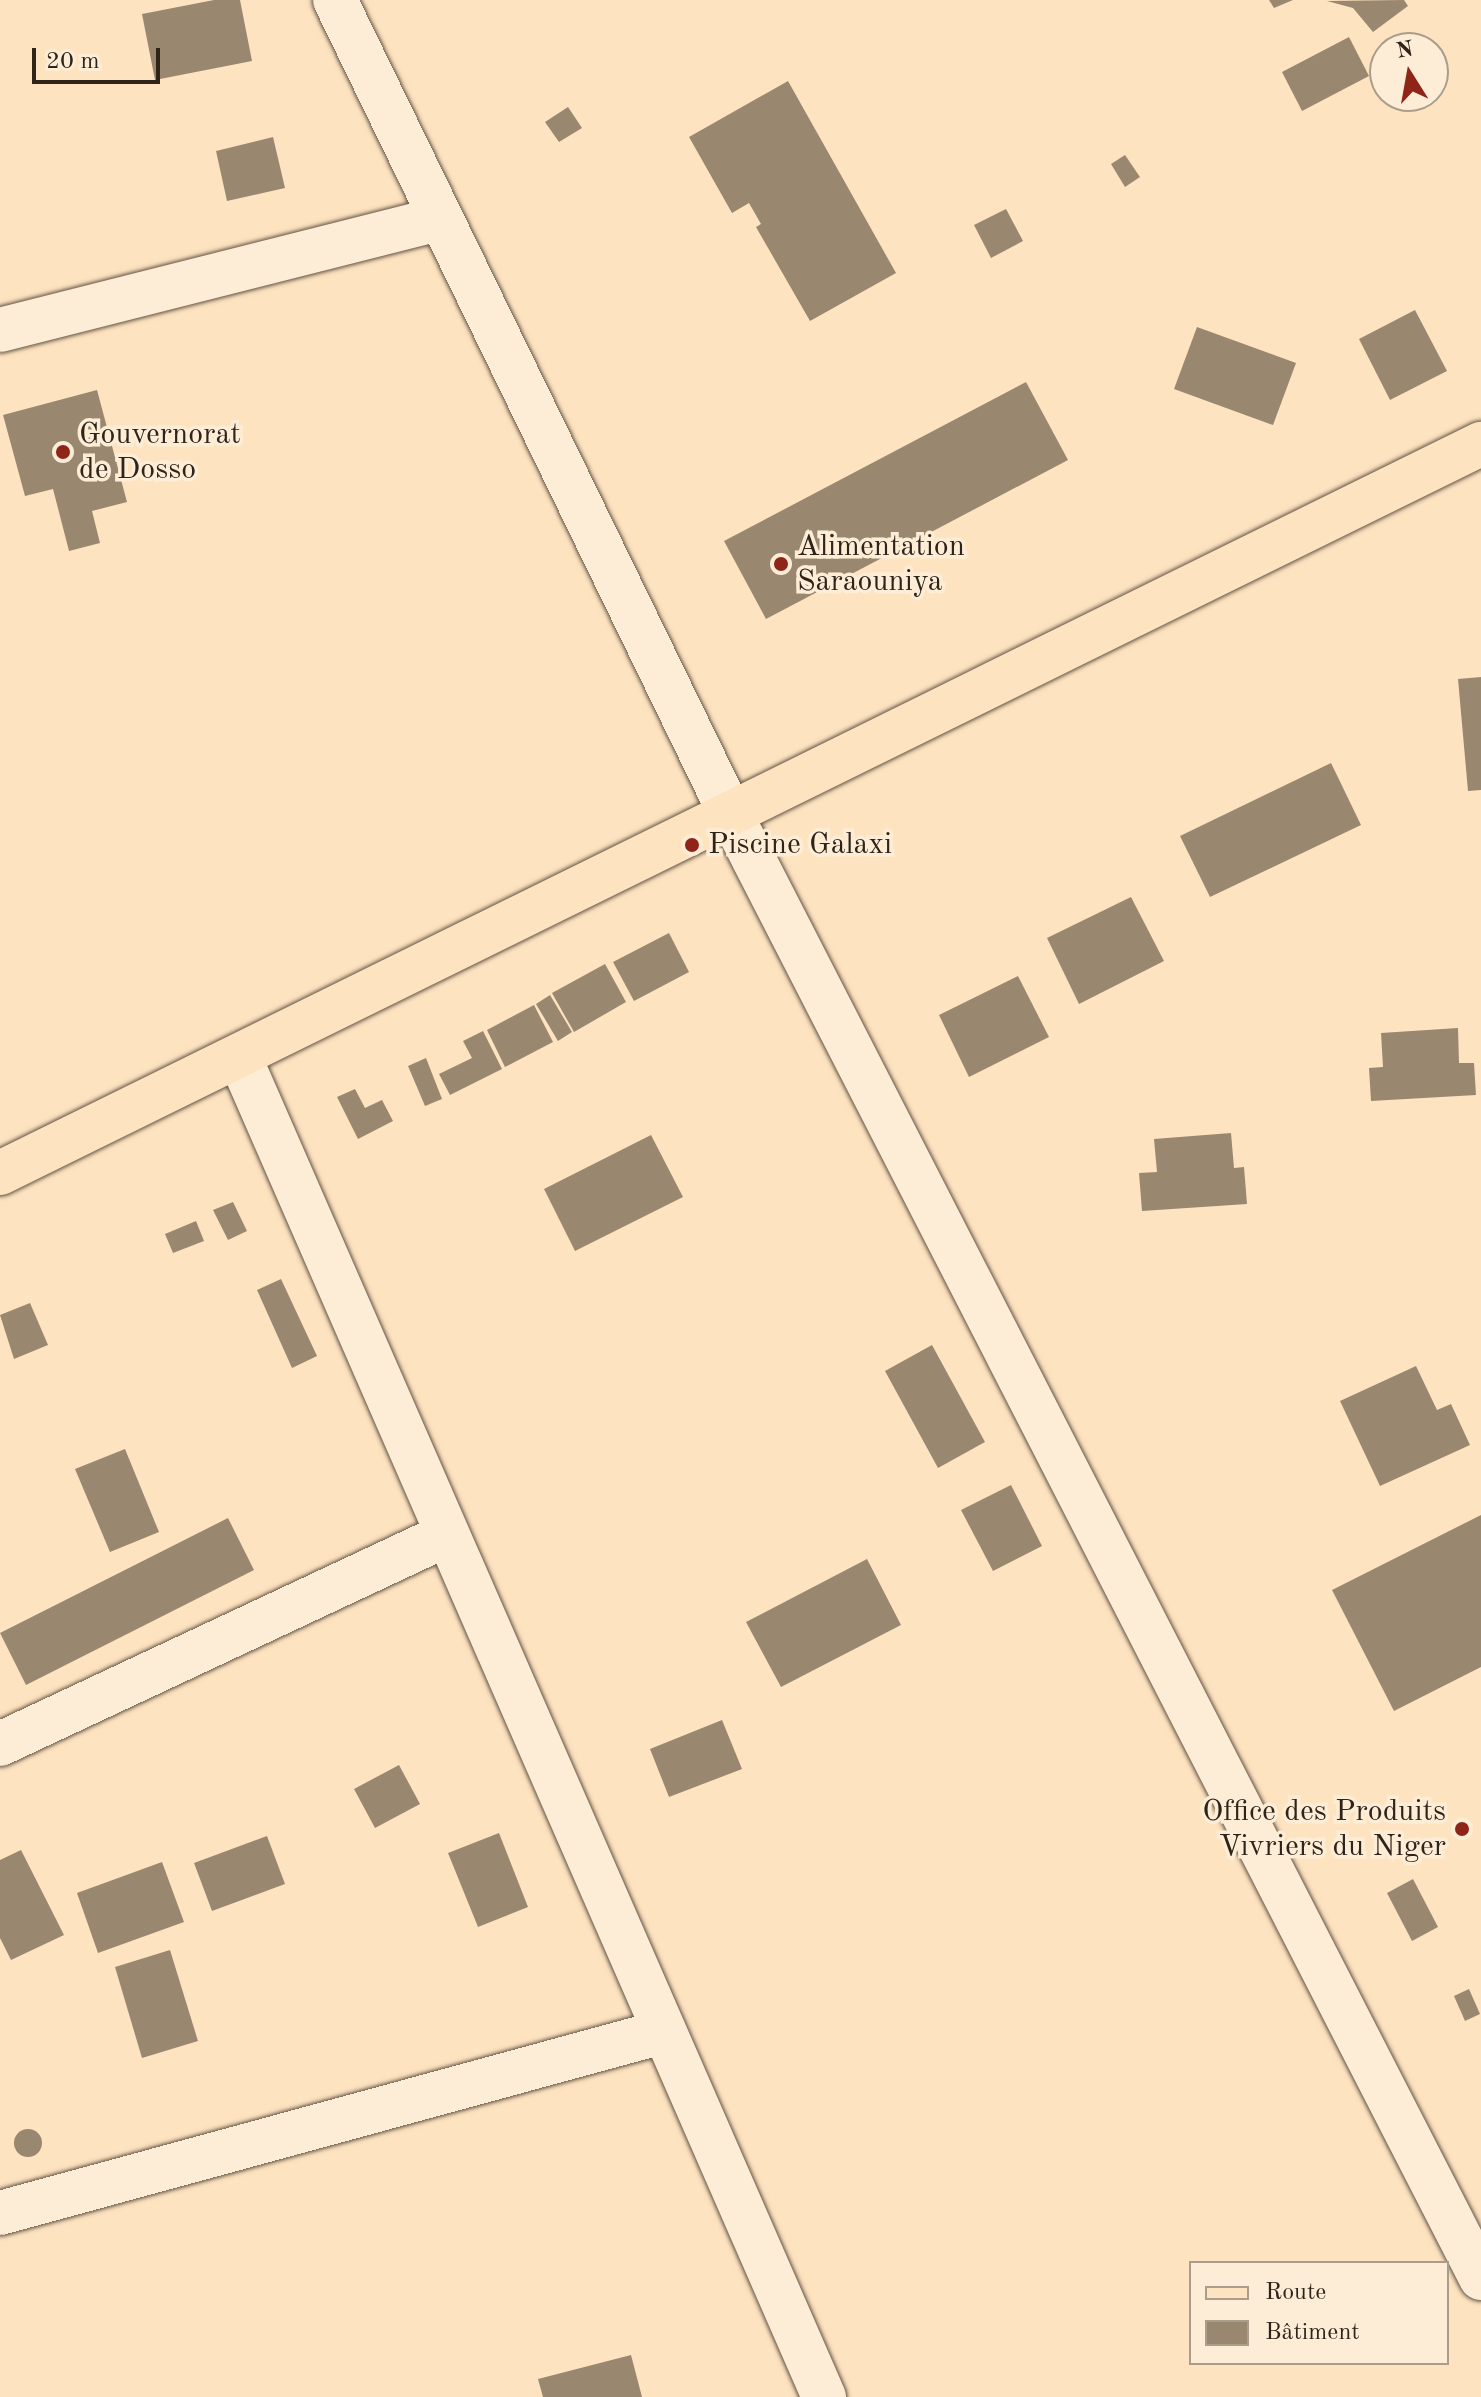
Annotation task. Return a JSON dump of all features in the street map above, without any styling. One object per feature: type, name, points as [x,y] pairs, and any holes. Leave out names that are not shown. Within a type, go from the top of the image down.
[{"type":"main road","points":[[0,1173],[1481,444]]},
{"type":"street","points":[[335,0],[731,815],[1481,2278]]},
{"type":"street","points":[[0,330],[440,219]]},
{"type":"street","points":[[239,1056],[662,2032],[824,2397]]},
{"type":"street","points":[[0,1744],[446,1535]]},
{"type":"street","points":[[0,2213],[662,2032]]},
{"type":"building","points":[[214,0],[240,0],[252,61],[155,80],[142,14]]},
{"type":"building","points":[[1269,0],[1293,0],[1274,8]]},
{"type":"building","points":[[1404,0],[1408,6],[1373,32],[1353,8],[1327,1]]},
{"type":"building","points":[[1349,37],[1369,76],[1302,111],[1282,72]]},
{"type":"building","points":[[788,81],[896,273],[810,321],[756,227],[761,224],[749,203],[732,213],[689,137]]},
{"type":"building","points":[[568,107],[582,128],[559,142],[545,122]]},
{"type":"building","points":[[273,137],[285,188],[227,201],[216,151]]},
{"type":"building","points":[[1125,155],[1140,177],[1125,187],[1111,164]]},
{"type":"building","points":[[1006,209],[1023,241],[991,258],[974,225]]},
{"type":"building","points":[[1415,310],[1447,371],[1390,400],[1359,339]]},
{"type":"building","points":[[1197,327],[1296,363],[1273,425],[1174,389]]},
{"type":"building","points":[[1026,382],[1068,460],[766,619],[724,541]]},
{"type":"building","name":"Gouvernorat de Dosso","points":[[97,390],[127,502],[92,511],[100,543],[69,551],[53,489],[25,496],[3,415]]},
{"type":"building","points":[[1481,677],[1481,790],[1468,791],[1458,679]]},
{"type":"building","points":[[1331,763],[1361,825],[1210,897],[1180,836]]},
{"type":"building","points":[[1131,897],[1164,961],[1079,1004],[1047,938]]},
{"type":"building","points":[[669,933],[689,972],[634,1001],[613,962]]},
{"type":"building","points":[[605,964],[626,1002],[574,1032],[552,993]]},
{"type":"building","points":[[1018,976],[1049,1037],[969,1077],[939,1015]]},
{"type":"building","points":[[550,995],[572,1032],[558,1041],[536,1004]]},
{"type":"building","points":[[534,1005],[553,1042],[505,1067],[487,1030]]},
{"type":"building","points":[[1458,1028],[1459,1063],[1474,1063],[1476,1095],[1371,1101],[1369,1068],[1383,1067],[1381,1033]]},
{"type":"building","points":[[483,1031],[502,1069],[450,1095],[439,1074],[472,1058],[463,1041]]},
{"type":"building","points":[[426,1058],[442,1099],[425,1106],[408,1066]]},
{"type":"building","points":[[355,1089],[365,1108],[382,1100],[393,1121],[358,1139],[337,1097]]},
{"type":"building","points":[[1231,1133],[1234,1168],[1244,1167],[1247,1204],[1142,1211],[1139,1173],[1157,1172],[1154,1139]]},
{"type":"building","points":[[651,1135],[683,1197],[575,1251],[544,1189]]},
{"type":"building","points":[[233,1202],[247,1231],[228,1240],[213,1210]]},
{"type":"building","points":[[196,1221],[204,1241],[173,1253],[165,1234]]},
{"type":"building","points":[[281,1279],[317,1356],[292,1368],[257,1290]]},
{"type":"building","points":[[30,1303],[48,1345],[14,1359],[0,1315]]},
{"type":"building","points":[[932,1345],[985,1442],[938,1468],[885,1371]]},
{"type":"building","points":[[1416,1366],[1437,1410],[1451,1404],[1470,1445],[1380,1486],[1340,1401]]},
{"type":"building","points":[[125,1449],[159,1532],[110,1552],[75,1469]]},
{"type":"building","points":[[1011,1485],[1042,1546],[993,1571],[961,1510]]},
{"type":"building","points":[[1481,1515],[1481,1667],[1394,1711],[1332,1590]]},
{"type":"building","points":[[228,1518],[254,1570],[26,1685],[0,1633]]},
{"type":"building","points":[[867,1559],[901,1625],[781,1687],[746,1622]]},
{"type":"building","points":[[722,1720],[742,1769],[669,1797],[650,1749]]},
{"type":"building","points":[[399,1765],[420,1804],[375,1828],[354,1789]]},
{"type":"building","points":[[499,1833],[528,1907],[478,1927],[448,1853]]},
{"type":"building","points":[[267,1836],[285,1884],[212,1911],[194,1863]]},
{"type":"building","points":[[21,1850],[64,1935],[11,1960],[0,1938],[0,1860]]},
{"type":"building","points":[[162,1862],[184,1922],[98,1953],[77,1893]]},
{"type":"building","points":[[1413,1879],[1438,1927],[1412,1941],[1387,1893]]},
{"type":"building","points":[[170,1950],[198,2041],[142,2058],[115,1967]]},
{"type":"building","points":[[1469,1989],[1480,2014],[1465,2021],[1454,1996]]},
{"type":"building","points":[[28,2129],[38,2133],[42,2143],[38,2153],[28,2157],[18,2153],[14,2143],[18,2133]]},
{"type":"building","points":[[631,2355],[642,2397],[543,2397],[538,2379]]},
{"type":"place","name":"Gouvernorat de Dosso","points":[[63,452]]},
{"type":"place","name":"Alimentation Saraouniya","points":[[781,564]]},
{"type":"place","name":"Piscine Galaxi","points":[[692,845]]},
{"type":"place","name":"Office des Produits Vivriers du Niger","points":[[1462,1829]]}]
